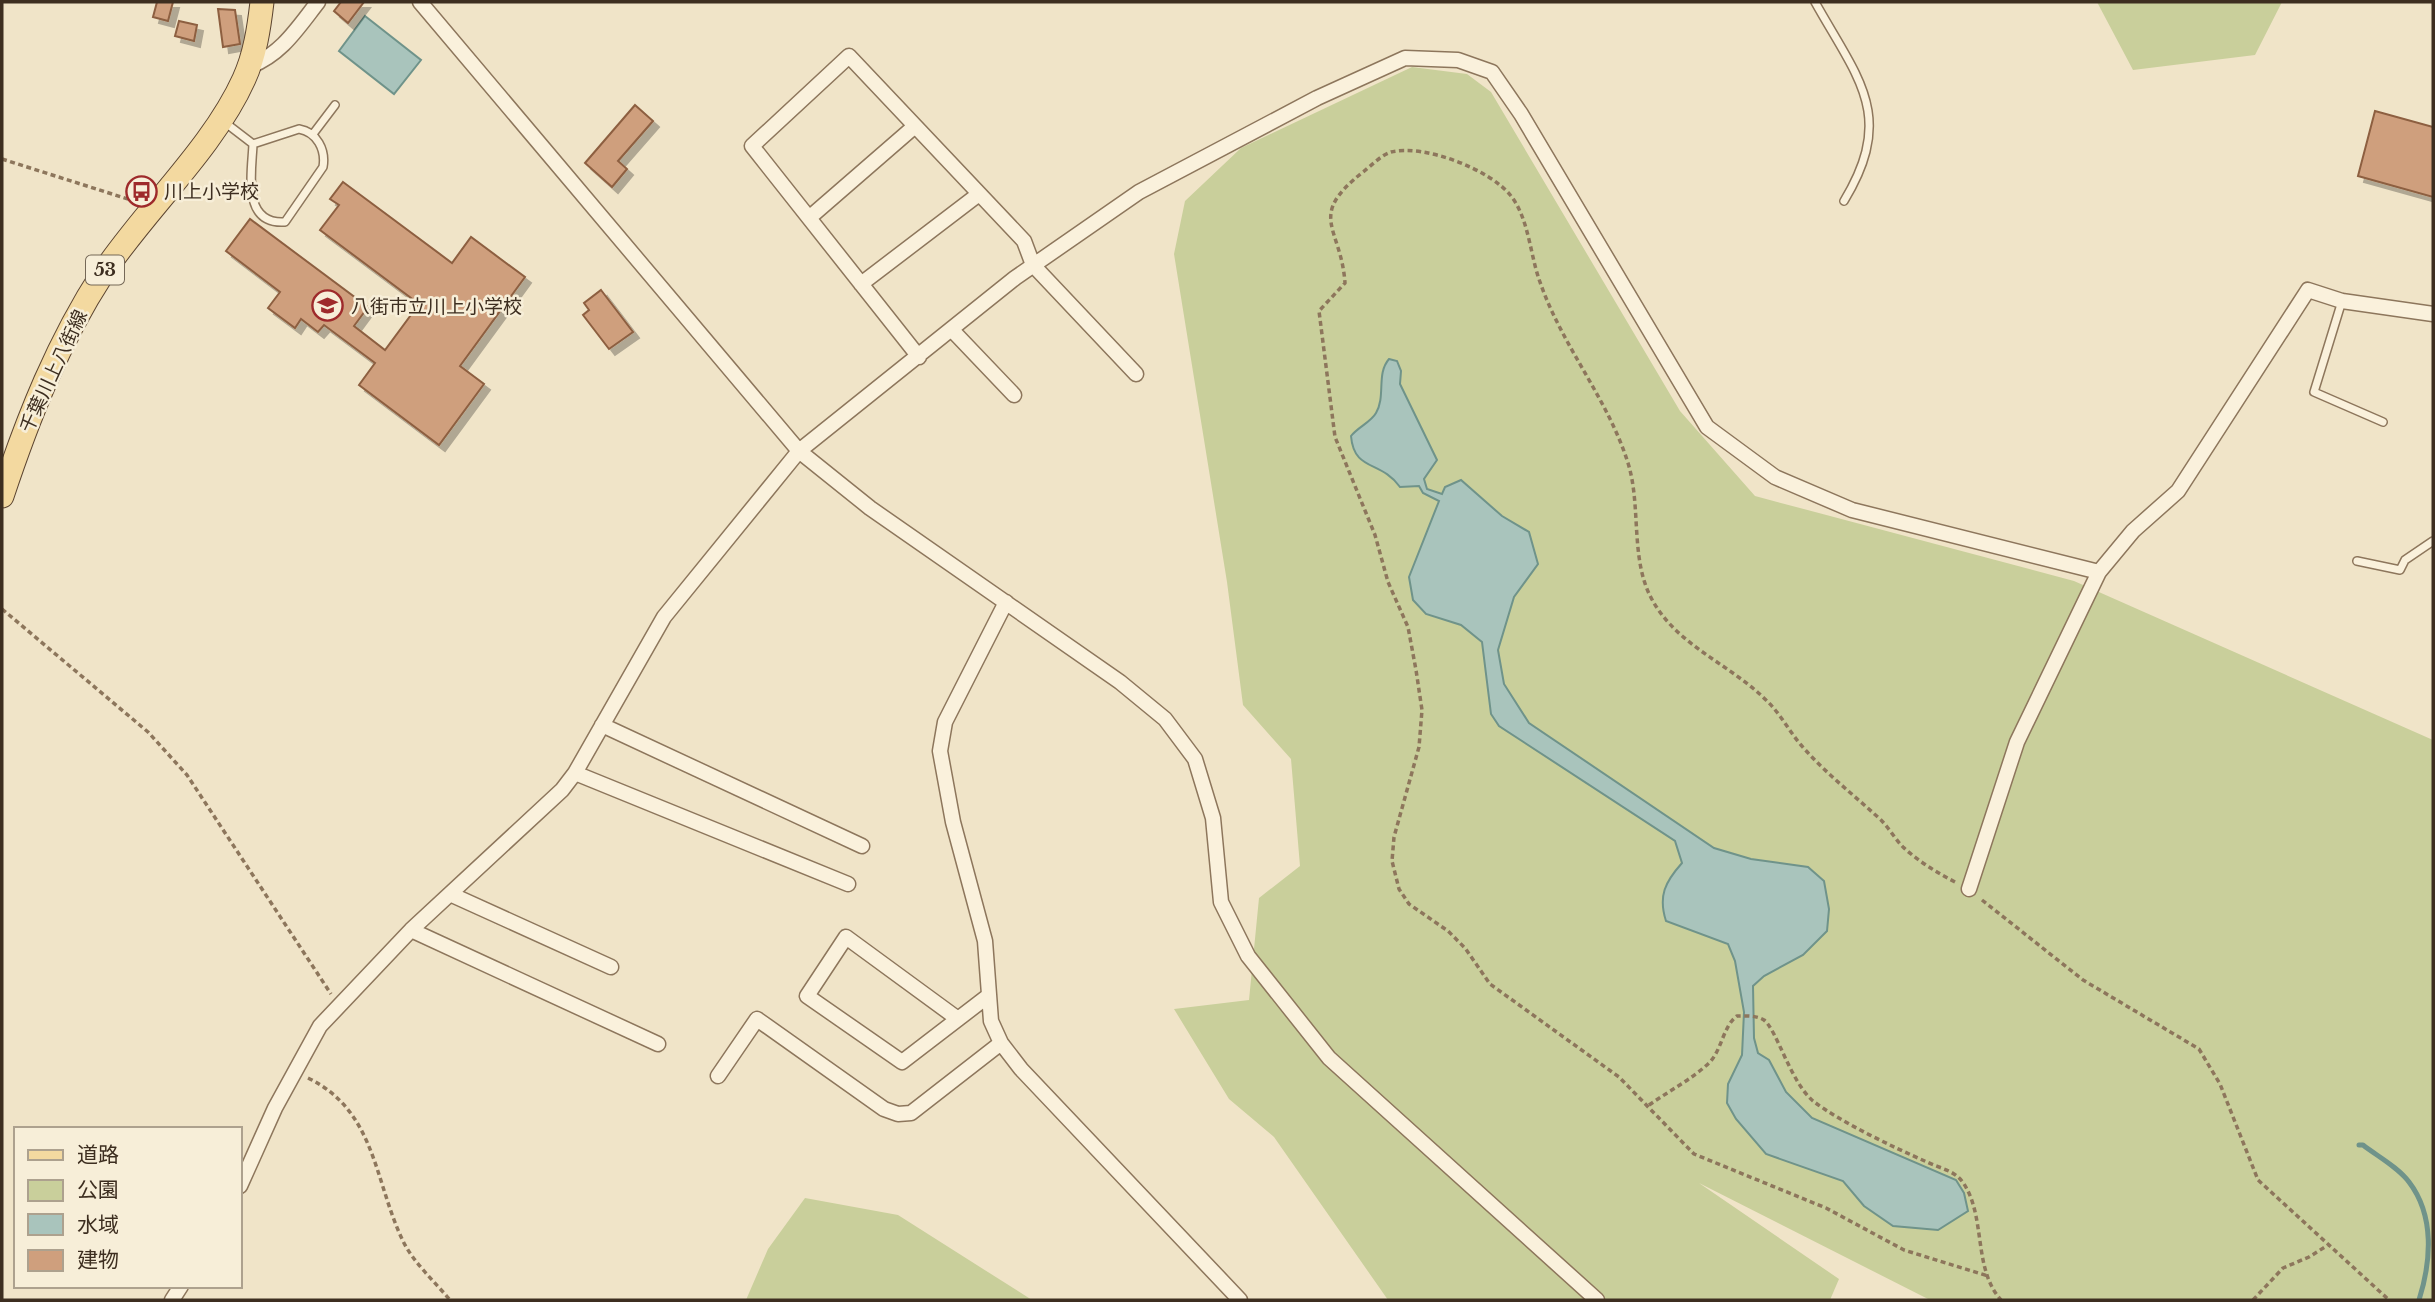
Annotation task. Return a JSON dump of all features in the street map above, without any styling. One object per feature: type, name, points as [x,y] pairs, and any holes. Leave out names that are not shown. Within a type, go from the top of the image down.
[{"type":"main road","name":"千葉川上八街線","points":[[2,496],[29,418],[78,315],[104,271],[220,118],[248,67],[262,2]]},
{"type":"street","points":[[248,67],[266,61],[283,47],[318,2]]},
{"type":"street","points":[[420,2],[799,451],[870,508],[1006,602],[1165,719],[1195,760],[1213,818],[1221,902],[1248,956],[1329,1058],[1597,1300]]},
{"type":"street","points":[[919,357],[752,146],[849,56],[1024,241],[1033,265],[1136,374]]},
{"type":"street","points":[[242,1182],[275,1108],[297,1073],[320,1026],[411,930],[562,790],[575,773],[664,617],[799,451],[1033,265],[1139,192],[1317,98],[1405,58],[1458,60],[1492,72],[1521,114],[1707,427],[1775,478],[1852,510],[2099,572]]},
{"type":"street","points":[[808,218],[915,126]]},
{"type":"street","points":[[861,284],[979,194]]},
{"type":"street","points":[[1969,889],[2017,742],[2099,572],[2133,531],[2178,491],[2308,290],[2342,301],[2433,314]]},
{"type":"street","points":[[952,330],[1014,395]]},
{"type":"street","points":[[1006,602],[946,722],[940,751],[953,822],[985,941],[991,1021],[1001,1043],[1021,1069],[1240,1300]]},
{"type":"street","points":[[602,725],[862,846]]},
{"type":"street","points":[[575,773],[848,884]]},
{"type":"street","points":[[450,894],[611,967]]},
{"type":"street","points":[[411,930],[659,1044]]},
{"type":"street","points":[[958,1019],[846,937],[807,996],[902,1062],[988,996]]},
{"type":"street","points":[[718,1076],[757,1019],[884,1109],[898,1114],[911,1113],[1001,1043]]},
{"type":"lane","points":[[1815,2],[1860,83],[1871,119],[1869,144],[1861,172],[1844,201]]},
{"type":"lane","points":[[313,134],[335,105]]},
{"type":"lane","points":[[220,118],[253,144]]},
{"type":"lane","points":[[299,129],[313,134],[325,157],[323,167],[285,222],[278,223],[260,212],[251,200],[253,144],[299,129]]},
{"type":"lane","points":[[2342,301],[2314,392],[2383,422]]},
{"type":"lane","points":[[2357,561],[2400,570],[2405,559],[2433,541]]},
{"type":"path","points":[[1988,1276],[1904,1250],[1787,1190],[1716,1165],[1694,1154],[1619,1077],[1490,984],[1465,948],[1448,931],[1409,904],[1399,889],[1392,861],[1394,837],[1419,747],[1420,696],[1408,627],[1388,582],[1375,535],[1335,437],[1319,311],[1345,282],[1344,265],[1328,220],[1332,203],[1350,182],[1388,153],[1422,150],[1450,159],[1509,193],[1518,207],[1540,284],[1611,420],[1628,461],[1638,514],[1643,579],[1653,602],[1673,630],[1769,702],[1801,745],[1832,778],[1882,821],[1903,846],[1932,870],[1969,889],[2084,980],[2199,1049],[2220,1084],[2258,1180],[2389,1300]]},
{"type":"path","points":[[2,159],[153,207]]},
{"type":"path","points":[[2,609],[148,732],[187,775],[338,1004]]},
{"type":"path","points":[[1649,1105],[1709,1063],[1720,1049],[1731,1020],[1737,1016],[1758,1017],[1767,1022],[1794,1080],[1813,1101],[1959,1178],[1972,1200],[1988,1276],[1993,1291],[2001,1300]]},
{"type":"path","points":[[297,1073],[329,1088],[342,1100],[368,1140],[404,1243],[450,1300]]},
{"type":"path","points":[[2253,1300],[2283,1268],[2328,1245]]},
{"type":"green space","points":[[2097,2],[2282,2],[2255,55],[2133,70]]},
{"type":"green space","points":[[1412,67],[1467,74],[1491,92],[1680,411],[1755,496],[2074,581],[2433,740],[2433,1300],[1930,1300],[1699,1183],[1839,1279],[1830,1300],[1388,1300],[1274,1137],[1229,1099],[1174,1009],[1249,1000],[1259,898],[1300,866],[1291,759],[1243,705],[1227,582],[1174,254],[1185,201],[1241,148]]},
{"type":"green space","points":[[805,1198],[898,1215],[1032,1300],[746,1300],[768,1249]]},
{"type":"water","points":[[365,16],[421,60],[394,94],[339,51]]},
{"type":"water","points":[[1389,359],[1397,361],[1401,371],[1400,384],[1437,460],[1424,479],[1427,489],[1442,494],[1445,487],[1461,480],[1502,516],[1529,532],[1538,564],[1514,597],[1498,650],[1504,684],[1529,723],[1714,848],[1751,859],[1808,867],[1824,881],[1829,909],[1827,931],[1803,955],[1764,976],[1753,986],[1754,1038],[1758,1053],[1769,1060],[1786,1092],[1812,1118],[1956,1180],[1964,1193],[1968,1211],[1938,1230],[1893,1226],[1864,1206],[1843,1181],[1766,1154],[1736,1119],[1727,1103],[1728,1084],[1742,1055],[1744,1012],[1735,961],[1728,944],[1666,921],[1663,897],[1671,877],[1682,863],[1675,841],[1499,726],[1491,714],[1482,642],[1461,625],[1426,614],[1413,600],[1409,577],[1439,501],[1423,493],[1419,486],[1400,487],[1385,473],[1363,461],[1353,447],[1351,436],[1376,413],[1383,371]]},
{"type":"building","points":[[157,2],[173,2],[168,21],[153,17]]},
{"type":"building","points":[[341,2],[364,2],[348,23],[334,11]]},
{"type":"building","points":[[218,9],[235,10],[240,44],[223,47]]},
{"type":"building","points":[[179,21],[197,25],[194,41],[175,36]]},
{"type":"building","points":[[635,105],[653,121],[618,161],[627,169],[612,187],[585,163]]},
{"type":"building","points":[[2375,111],[2433,127],[2433,197],[2358,176]]},
{"type":"building","points":[[343,182],[452,263],[471,237],[525,277],[460,366],[484,384],[439,445],[359,385],[375,363],[324,325],[318,332],[301,319],[295,328],[268,308],[280,292],[226,251],[250,219],[368,307],[354,326],[385,350],[419,304],[320,230],[339,205],[330,199]]},
{"type":"building","points":[[601,290],[633,332],[609,349],[583,315],[589,310],[584,303]]},
{"type":"waterway","points":[[2359,1145],[2363,1145],[2404,1177],[2423,1209],[2427,1224],[2428,1255],[2419,1300]]},
{"type":"place","name":"川上小学校","points":[[141,191]]},
{"type":"place","name":"八街市立川上小学校","points":[[328,306]]}]
